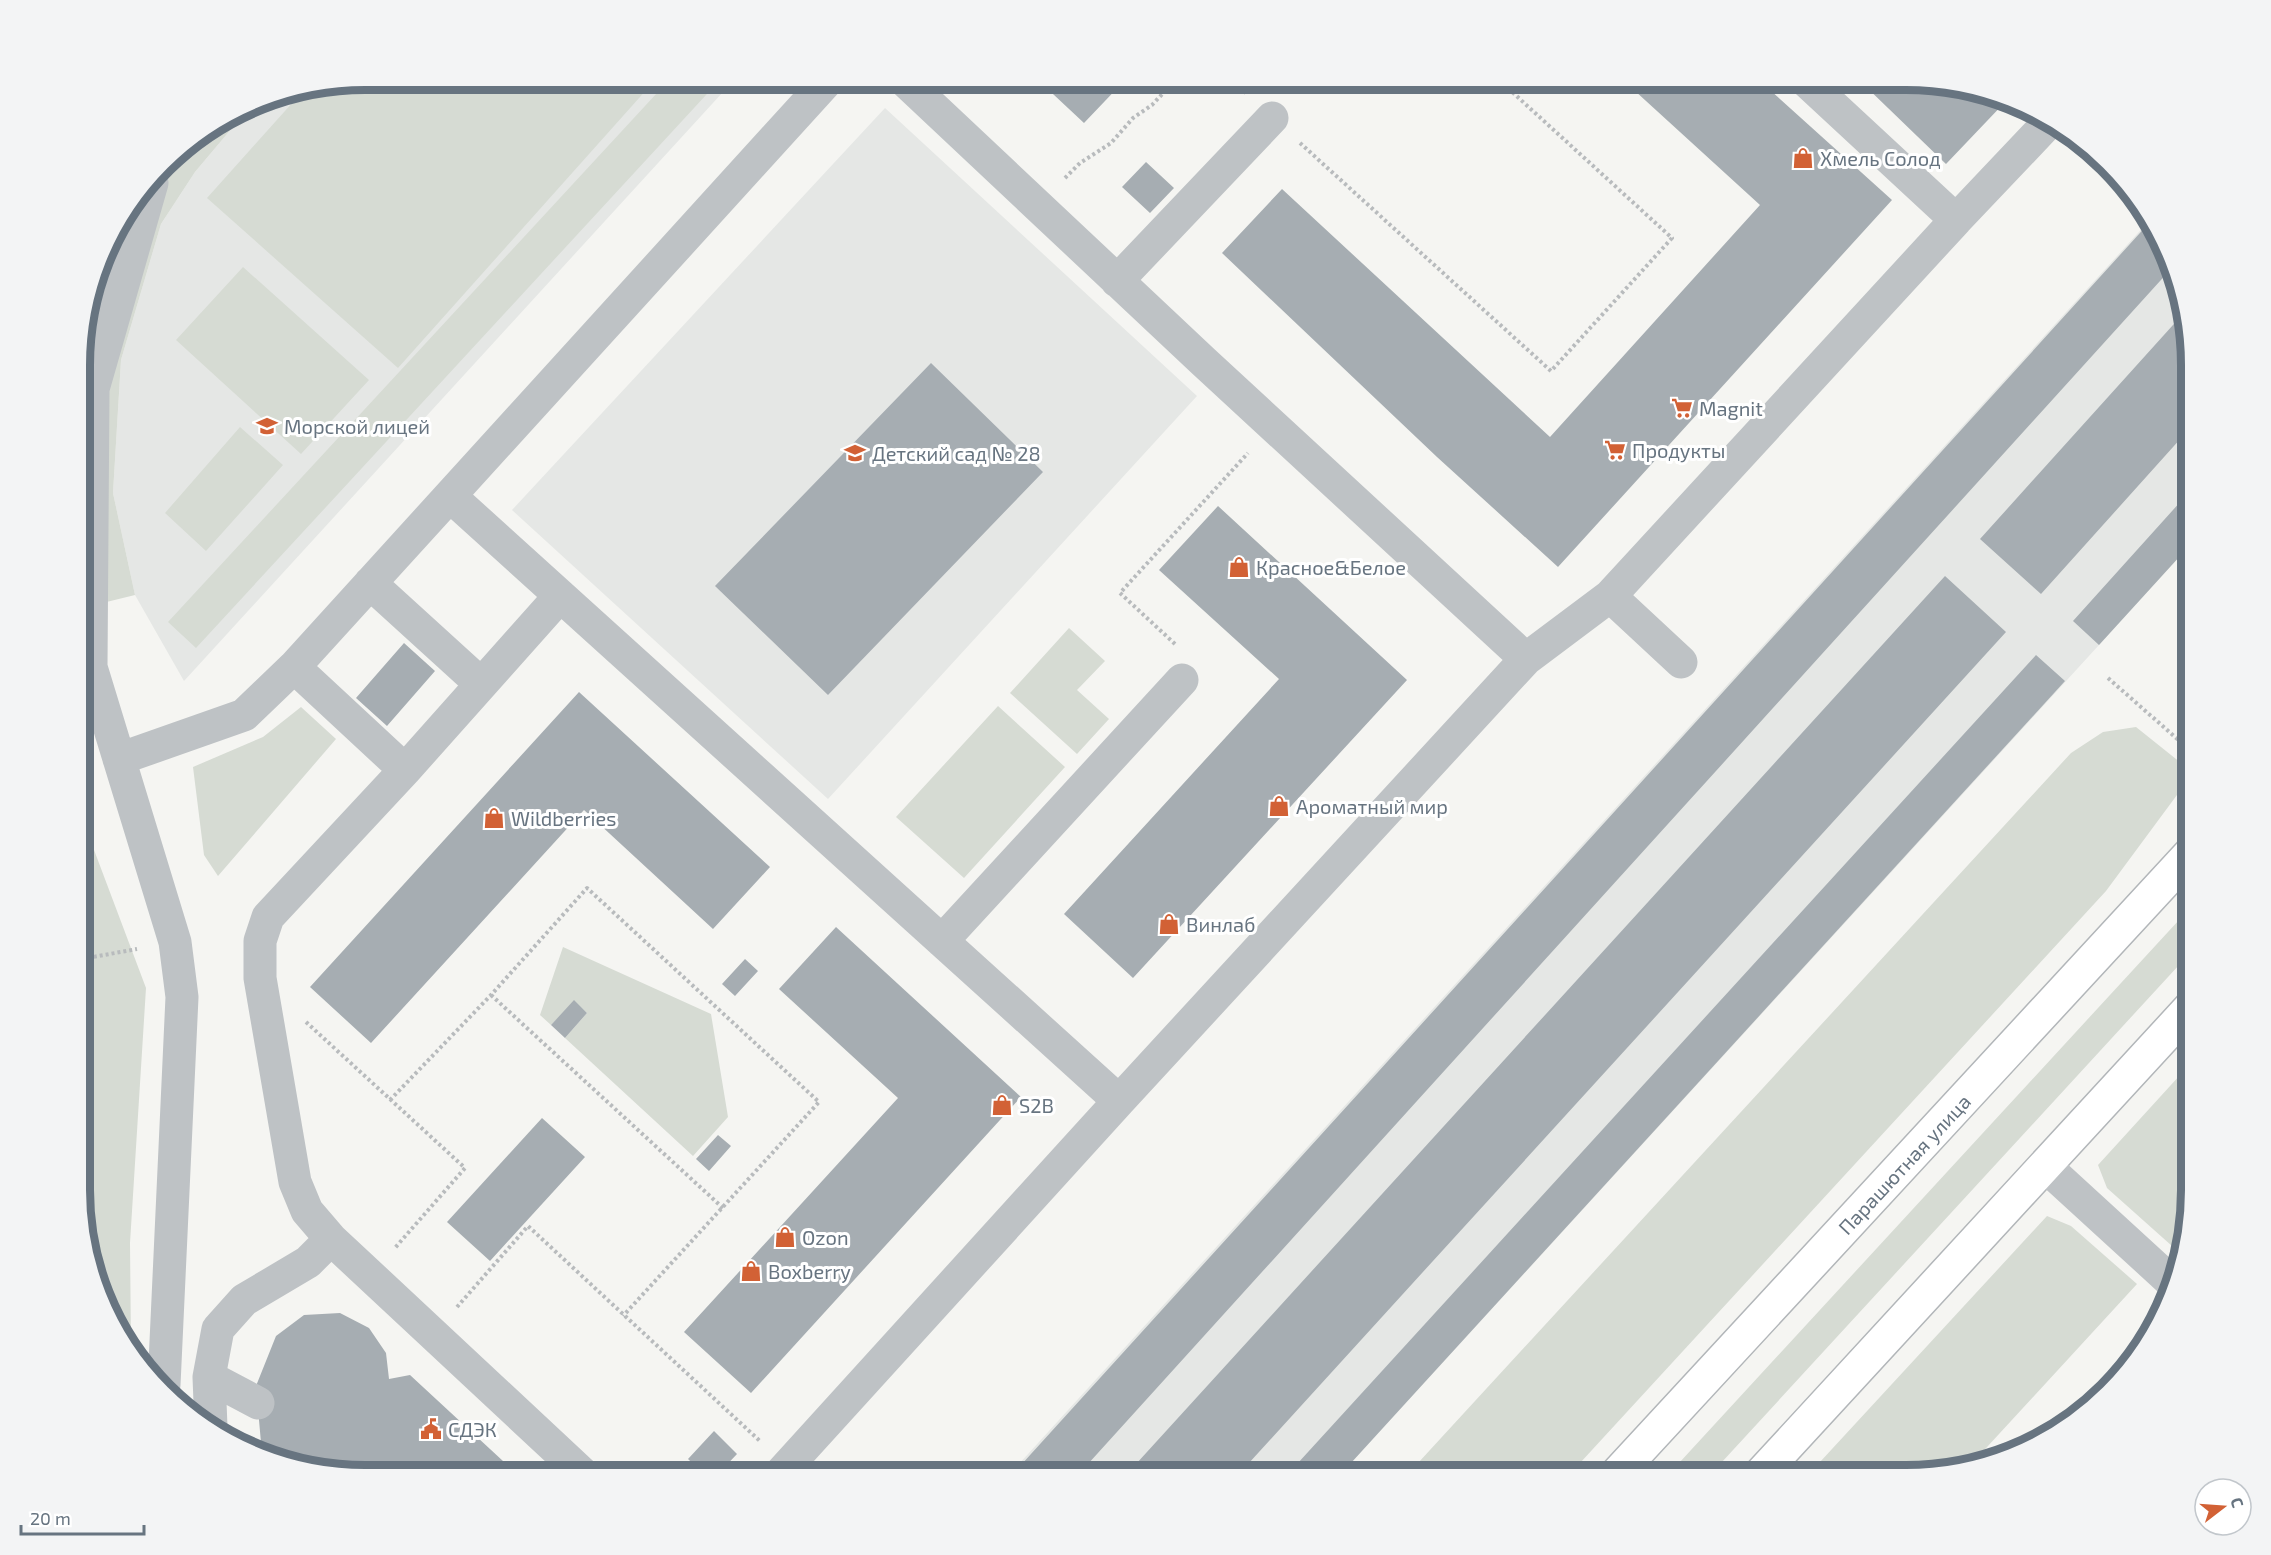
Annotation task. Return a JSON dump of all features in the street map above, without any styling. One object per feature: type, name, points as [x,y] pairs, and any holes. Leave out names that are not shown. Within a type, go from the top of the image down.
[{"type":"main road","name":"Парашютная улица","points":[[1625,1465],[2181,864]]},
{"type":"main road","points":[[1769,1465],[2181,1018]]},
{"type":"lane","points":[[119,759],[244,715],[294,667],[819,90]]},
{"type":"lane","points":[[915,90],[1117,281],[1526,659]]},
{"type":"lane","points":[[1816,90],[1956,220]]},
{"type":"lane","points":[[1117,281],[1272,117]]},
{"type":"lane","points":[[788,1465],[1526,659],[1610,596],[2044,127]]},
{"type":"lane","points":[[148,197],[93,389],[91,667],[175,942],[182,997],[164,1377]]},
{"type":"lane","points":[[450,495],[1119,1101]]},
{"type":"lane","points":[[370,583],[481,684]]},
{"type":"lane","points":[[560,596],[405,770],[268,917],[260,941],[260,978],[295,1182],[307,1211],[331,1239],[573,1465]]},
{"type":"lane","points":[[1610,596],[1682,662]]},
{"type":"lane","points":[[294,667],[405,770]]},
{"type":"lane","points":[[942,941],[1182,680]]},
{"type":"lane","points":[[2045,1166],[2166,1277]]},
{"type":"lane","points":[[211,1418],[209,1377],[218,1329],[244,1300],[308,1262],[331,1239]]},
{"type":"lane","points":[[209,1377],[258,1403]]},
{"type":"path","points":[[1039,206],[1080,163],[1111,143],[1133,118],[1152,105],[1165,90]]},
{"type":"path","points":[[1242,90],[1551,371],[1672,238],[1510,90]]},
{"type":"path","points":[[2108,678],[2181,742]]},
{"type":"path","points":[[390,1100],[491,995],[587,888],[819,1102],[623,1316]]},
{"type":"path","points":[[90,958],[175,942]]},
{"type":"path","points":[[491,995],[723,1208]]},
{"type":"path","points":[[303,1019],[465,1168],[371,1276]]},
{"type":"path","points":[[433,1335],[528,1226],[778,1465]]},
{"type":"shaded area","name":"Морской лицей","points":[[365,90],[725,90],[184,681],[135,595],[113,493],[121,360],[161,224],[195,172],[238,121],[294,99],[329,92]]},
{"type":"shaded area","points":[[365,90],[646,90],[398,368],[207,198],[296,98],[329,92]]},
{"type":"shaded area","points":[[660,90],[711,90],[196,648],[168,622]]},
{"type":"shaded area","name":"Детский сад № 28","points":[[885,108],[1197,396],[828,799],[512,510]]},
{"type":"shaded area","points":[[238,121],[195,172],[161,224],[121,360],[113,493],[135,595],[90,606],[90,365],[95,311],[118,243],[136,212],[158,184],[184,158],[212,136]]},
{"type":"shaded area","points":[[2143,227],[2153,243],[2172,294],[2179,329],[2181,555],[1349,1465],[1018,1465]]},
{"type":"shaded area","points":[[243,267],[369,380],[301,454],[176,340]]},
{"type":"shaded area","points":[[240,427],[283,465],[206,551],[165,513]]},
{"type":"shaded area","points":[[1069,628],[1105,661],[1077,690],[1109,719],[1077,754],[1010,693]]},
{"type":"shaded area","points":[[998,706],[1065,767],[964,878],[896,817]]},
{"type":"shaded area","points":[[301,707],[336,739],[218,876],[204,855],[193,767],[263,737]]},
{"type":"shaded area","points":[[2136,727],[2181,763],[2181,790],[2106,891],[1578,1465],[1416,1465],[2071,753],[2103,732]]},
{"type":"shaded area","points":[[90,839],[146,988],[130,1243],[131,1334],[111,1295],[99,1261],[92,1226],[90,1190]]},
{"type":"shaded area","points":[[2181,918],[2181,963],[1719,1465],[1677,1465]]},
{"type":"shaded area","points":[[563,947],[711,1014],[728,1117],[693,1156],[565,1038],[587,1013],[574,1001],[551,1025],[540,1015]]},
{"type":"shaded area","points":[[2181,1074],[2181,1190],[2179,1226],[2176,1241],[2172,1246],[2107,1188],[2098,1165]]},
{"type":"shaded area","points":[[2047,1216],[2071,1226],[2137,1284],[1980,1455],[1942,1463],[1817,1465]]},
{"type":"building","points":[[1049,90],[1115,90],[1084,123]]},
{"type":"building","points":[[1634,90],[1770,90],[1892,200],[1558,567],[1437,457],[1222,253],[1282,189],[1550,437],[1760,205]]},
{"type":"building","points":[[1869,90],[1942,92],[1977,99],[2000,107],[1946,164]]},
{"type":"building","points":[[1146,162],[1174,188],[1150,213],[1122,187]]},
{"type":"building","points":[[2144,228],[2153,243],[2165,275],[1087,1465],[1021,1465]]},
{"type":"building","points":[[2177,320],[2181,365],[2181,438],[2041,594],[1980,539]]},
{"type":"building","points":[[931,363],[1043,472],[828,695],[715,586]]},
{"type":"building","points":[[2181,501],[2181,555],[2099,645],[2073,621]]},
{"type":"building","points":[[1218,506],[1407,680],[1133,978],[1064,914],[1279,679],[1159,570]]},
{"type":"building","points":[[1945,576],[2006,632],[1247,1465],[1135,1465]]},
{"type":"building","points":[[404,643],[435,671],[387,726],[356,698]]},
{"type":"building","points":[[2036,655],[2065,681],[1349,1465],[1296,1465]]},
{"type":"building","points":[[579,692],[770,867],[713,929],[584,810],[371,1043],[310,987]]},
{"type":"building","points":[[836,927],[1021,1097],[751,1393],[684,1332],[898,1098],[779,989]]},
{"type":"building","points":[[745,959],[758,971],[735,996],[722,984]]},
{"type":"building","points":[[574,1000],[587,1013],[565,1038],[551,1025]]},
{"type":"building","points":[[542,1118],[585,1157],[490,1261],[447,1222]]},
{"type":"building","points":[[718,1135],[731,1146],[709,1171],[696,1159]]},
{"type":"building","points":[[340,1313],[369,1328],[386,1353],[389,1379],[410,1375],[507,1465],[329,1463],[294,1456],[261,1444],[256,1386],[276,1336],[304,1315]]},
{"type":"building","points":[[714,1431],[737,1454],[727,1465],[694,1465],[688,1459]]},
{"type":"place","name":"Хмель Солод","points":[[1803,158]]},
{"type":"place","name":"Magnit","points":[[1682,408]]},
{"type":"place","name":"Морской лицей","points":[[267,426]]},
{"type":"place","name":"Продукты","points":[[1615,450]]},
{"type":"place","name":"Детский сад № 28","points":[[855,453]]},
{"type":"place","name":"Красное&Белое","points":[[1239,567]]},
{"type":"place","name":"Ароматный мир","points":[[1279,806]]},
{"type":"place","name":"Wildberries","points":[[494,818]]},
{"type":"place","name":"Винлаб","points":[[1169,924]]},
{"type":"place","name":"S2B","points":[[1002,1105]]},
{"type":"place","name":"Ozon","points":[[785,1237]]},
{"type":"place","name":"Boxberry","points":[[751,1271]]},
{"type":"place","name":"СДЭК","points":[[431,1429]]}]
